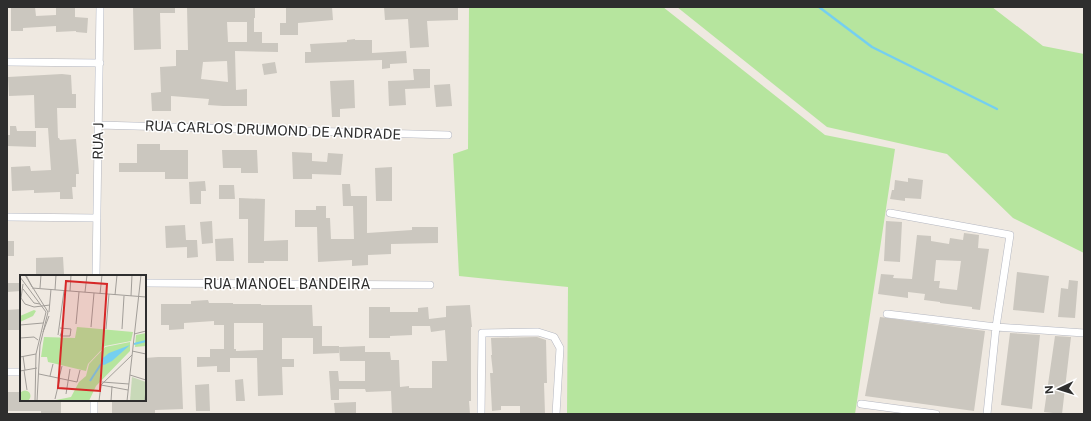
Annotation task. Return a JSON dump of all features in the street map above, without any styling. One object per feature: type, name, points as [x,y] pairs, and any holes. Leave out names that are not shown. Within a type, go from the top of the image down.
[{"type":"street","name":"RUA J","points":[[96,275],[100,7]]},
{"type":"street","points":[[7,62],[100,63]]},
{"type":"street","name":"RUA CARLOS DRUMOND DE ANDRADE","points":[[99,125],[448,135]]},
{"type":"street","points":[[890,213],[1010,235],[996,327],[987,414]]},
{"type":"street","points":[[7,217],[97,218]]},
{"type":"street","name":"RUA MANOEL BANDEIRA","points":[[146,283],[430,285]]},
{"type":"street","points":[[887,314],[996,327],[1084,332]]},
{"type":"street","points":[[481,414],[482,333],[538,332],[554,337],[560,348],[556,414]]},
{"type":"street","points":[[7,372],[20,372]]},
{"type":"street","points":[[94,401],[94,414]]},
{"type":"street","points":[[861,404],[936,414]]},
{"type":"green space","points":[[469,7],[663,7],[825,135],[895,149],[855,414],[567,414],[568,287],[459,276],[453,154],[468,149]]},
{"type":"green space","points":[[677,7],[992,7],[1043,46],[1084,54],[1084,253],[1013,218],[947,154],[827,127]]},
{"type":"building","points":[[11,7],[35,7],[36,16],[56,15],[56,7],[75,7],[75,17],[88,18],[87,33],[76,31],[56,32],[56,26],[23,28],[23,31],[11,31]]},
{"type":"building","points":[[133,7],[175,7],[175,13],[160,13],[161,49],[134,50]]},
{"type":"building","points":[[187,7],[255,7],[254,32],[262,32],[262,43],[278,43],[278,52],[235,51],[236,90],[247,89],[247,106],[208,105],[209,99],[171,96],[171,111],[152,111],[151,93],[161,92],[160,67],[176,66],[176,50],[188,50]],"holes":[[[227,22],[247,22],[247,42],[228,42]],[[227,61],[228,82],[201,79],[203,62]]]},
{"type":"building","points":[[286,7],[332,7],[333,20],[298,23],[298,35],[280,35],[280,23],[286,23]]},
{"type":"building","points":[[384,7],[458,7],[458,20],[427,21],[429,47],[410,48],[408,19],[385,20]]},
{"type":"building","points":[[347,40],[372,40],[372,53],[406,51],[407,63],[390,64],[390,68],[382,69],[382,60],[305,63],[305,52],[311,52],[310,44],[347,42]]},
{"type":"building","points":[[275,62],[277,73],[264,75],[262,64]]},
{"type":"building","points":[[413,69],[430,69],[430,88],[405,89],[406,105],[389,106],[388,81],[414,80]]},
{"type":"building","points":[[62,74],[71,75],[72,94],[76,94],[76,108],[57,108],[58,138],[60,140],[76,139],[79,174],[76,174],[76,187],[72,187],[73,199],[60,199],[60,192],[34,193],[34,190],[12,191],[11,167],[30,166],[31,171],[51,170],[48,128],[35,128],[34,95],[9,96],[8,77]]},
{"type":"building","points":[[354,80],[355,108],[340,109],[340,117],[332,117],[330,81]]},
{"type":"building","points":[[450,84],[452,106],[436,107],[434,85]]},
{"type":"building","points":[[10,126],[16,126],[17,131],[36,131],[36,147],[7,146],[7,135],[10,135]]},
{"type":"building","points":[[137,144],[160,144],[160,150],[188,150],[188,179],[165,179],[165,172],[119,172],[119,163],[137,163]]},
{"type":"building","points":[[222,150],[257,150],[258,173],[241,173],[241,168],[223,168]]},
{"type":"building","points":[[292,152],[312,153],[312,161],[327,162],[328,153],[343,154],[341,175],[312,174],[312,179],[293,179]]},
{"type":"building","points":[[392,167],[392,201],[376,201],[375,168]]},
{"type":"building","points":[[908,178],[923,180],[921,199],[905,198],[905,201],[890,199],[892,190],[894,190],[895,180],[908,182]]},
{"type":"building","points":[[205,181],[206,191],[201,191],[201,204],[190,204],[189,182]]},
{"type":"building","points":[[342,184],[350,184],[351,196],[367,196],[367,233],[412,230],[412,227],[438,227],[438,243],[391,244],[391,254],[368,255],[368,265],[352,266],[352,260],[318,262],[317,227],[295,227],[295,210],[316,210],[316,206],[326,206],[326,218],[330,218],[331,239],[354,239],[353,206],[343,206]]},
{"type":"building","points":[[219,185],[234,185],[235,199],[219,199]]},
{"type":"building","points":[[239,198],[265,199],[264,241],[288,240],[288,261],[248,263],[248,219],[239,219]]},
{"type":"building","points":[[212,221],[213,243],[202,244],[200,222]]},
{"type":"building","points":[[886,221],[902,222],[900,262],[884,261]]},
{"type":"building","points":[[185,225],[186,240],[197,240],[198,257],[187,258],[187,247],[166,248],[165,226]]},
{"type":"building","points":[[964,233],[979,235],[978,248],[989,249],[980,310],[972,309],[972,307],[924,300],[925,294],[908,292],[908,298],[878,294],[881,274],[894,275],[893,278],[912,279],[917,235],[931,236],[931,241],[949,244],[950,238],[963,240]],"holes":[[[936,260],[961,261],[957,290],[939,288],[940,281],[934,281]]]},
{"type":"building","points":[[233,238],[234,261],[216,261],[215,239]]},
{"type":"building","points":[[7,241],[14,241],[14,256],[7,256]]},
{"type":"building","points":[[63,257],[64,274],[36,275],[36,258]]},
{"type":"building","points":[[1017,272],[1049,276],[1044,313],[1013,310]]},
{"type":"building","points":[[1069,280],[1078,281],[1075,318],[1058,317],[1061,288],[1068,289]]},
{"type":"building","points":[[7,283],[20,283],[20,291],[7,292]]},
{"type":"building","points":[[208,300],[209,303],[261,305],[312,305],[313,326],[322,326],[322,346],[339,346],[339,353],[313,354],[313,338],[282,338],[282,359],[294,359],[294,367],[282,367],[283,395],[258,396],[257,358],[230,358],[230,372],[217,372],[217,366],[197,367],[197,357],[210,357],[210,349],[224,349],[224,325],[214,325],[214,321],[184,323],[184,329],[169,330],[169,325],[161,325],[161,304],[191,304],[191,301]],"holes":[[[234,323],[263,323],[263,350],[236,351],[236,349],[234,349]]]},
{"type":"building","points":[[470,305],[472,327],[471,401],[469,401],[470,414],[392,414],[391,391],[366,392],[365,389],[339,389],[339,400],[331,400],[329,371],[338,371],[339,381],[365,381],[365,361],[340,361],[339,347],[365,346],[365,352],[390,352],[391,360],[399,360],[400,387],[409,386],[409,388],[432,388],[432,361],[447,361],[445,330],[431,332],[430,326],[412,326],[412,335],[390,336],[390,338],[369,338],[369,307],[390,307],[390,312],[418,312],[418,308],[428,307],[429,319],[446,317],[446,306]]},
{"type":"building","points":[[20,309],[20,330],[7,330],[7,310]]},
{"type":"building","points":[[880,317],[985,331],[974,411],[865,396]]},
{"type":"building","points":[[1010,333],[1040,335],[1032,409],[1001,405]]},
{"type":"building","points":[[1055,336],[1071,337],[1062,414],[1044,412]]},
{"type":"building","points":[[537,337],[546,340],[547,383],[544,383],[545,414],[520,414],[520,406],[501,406],[501,410],[492,411],[490,373],[493,373],[491,338]]},
{"type":"building","points":[[181,357],[183,409],[155,410],[155,414],[112,414],[112,401],[146,401],[146,358]]},
{"type":"building","points":[[243,379],[245,401],[236,401],[235,380]]},
{"type":"building","points":[[209,384],[210,411],[196,411],[195,385]]},
{"type":"building","points":[[7,392],[20,392],[20,401],[61,401],[61,414],[41,414],[41,411],[7,411]]},
{"type":"building","points":[[356,402],[356,414],[335,414],[334,403]]},
{"type":"waterway","points":[[819,7],[872,47],[997,109]]}]
